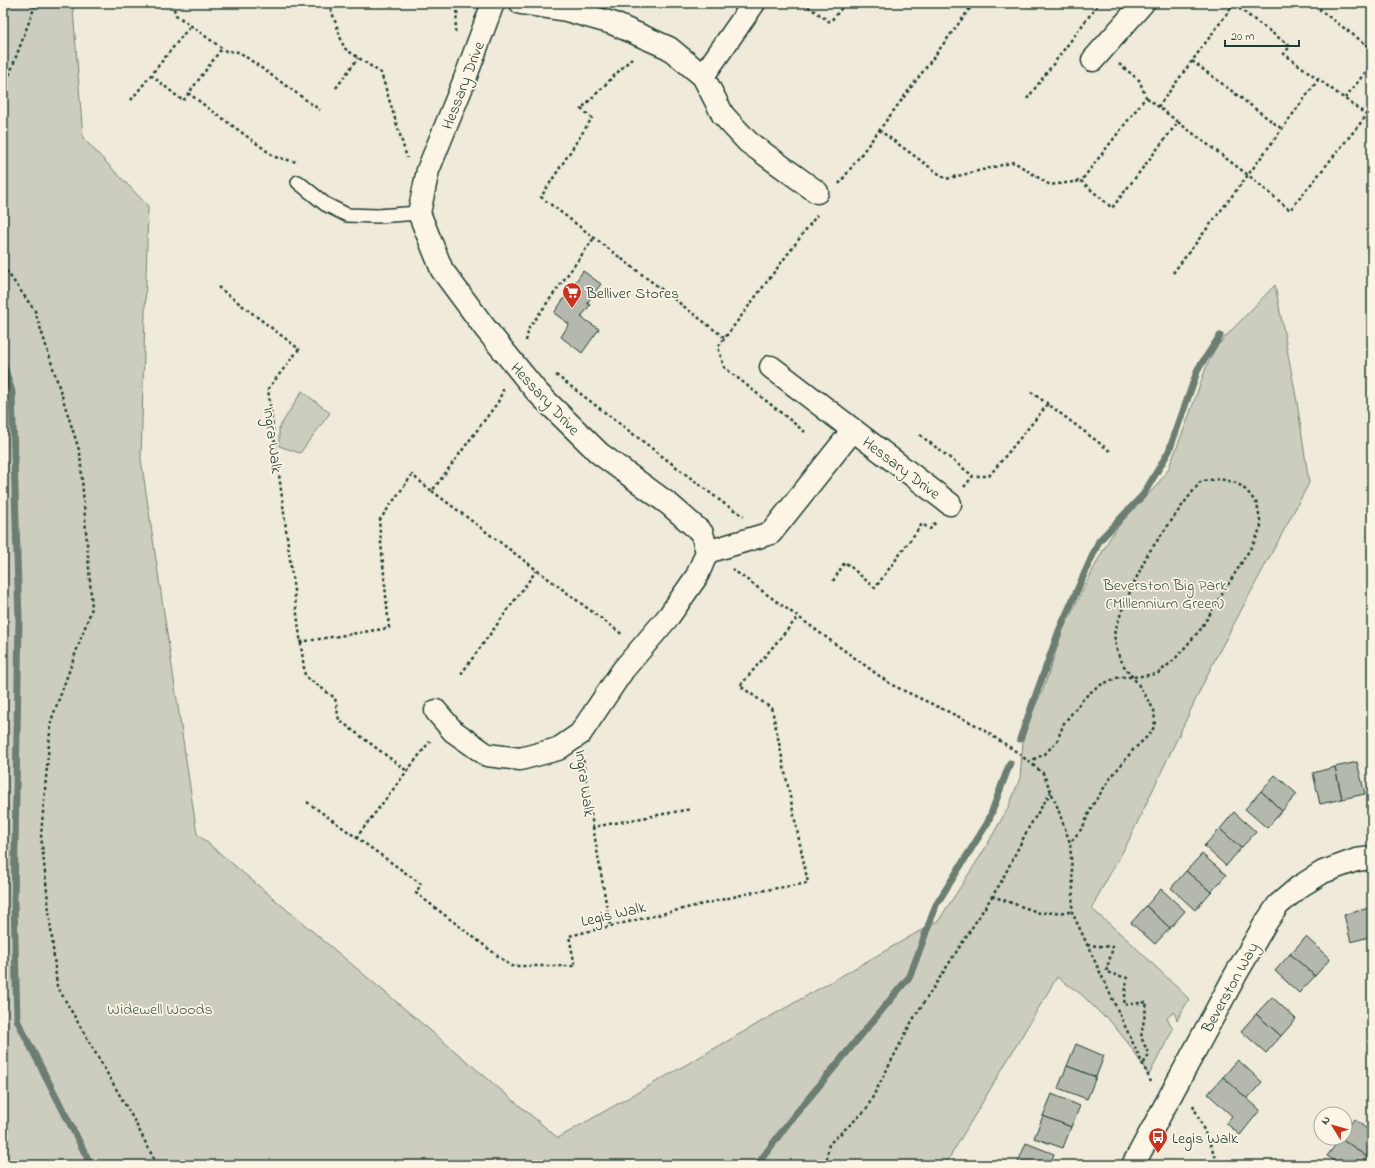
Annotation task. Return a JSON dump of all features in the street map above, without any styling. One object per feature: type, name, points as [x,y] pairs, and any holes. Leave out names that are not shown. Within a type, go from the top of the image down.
[{"type":"street","name":"Hessary Drive","points":[[493,3],[463,84],[428,170],[419,213],[442,270],[484,328],[537,392],[599,453],[670,505],[702,534],[707,552]]},
{"type":"street","points":[[521,3],[566,10],[604,20],[669,48],[703,76],[723,115],[748,142],[817,192]]},
{"type":"street","points":[[703,76],[754,3]]},
{"type":"street","points":[[1097,55],[1143,3]]},
{"type":"street","name":"Hessary Drive","points":[[771,367],[950,504]]},
{"type":"street","name":"Hessary Drive","points":[[771,533],[853,430]]},
{"type":"street","points":[[580,734],[623,670],[669,616],[697,576],[707,552],[771,533]]},
{"type":"street","name":"Ingra Walk","points":[[441,716],[453,732],[487,755],[520,759],[558,749],[580,734]]},
{"type":"street","name":"Beverston Way","points":[[1133,1165],[1236,974],[1265,924],[1278,905],[1299,887],[1323,872],[1356,860],[1372,858]]},
{"type":"lane","points":[[298,182],[325,204],[347,215],[377,216],[419,213]]},
{"type":"path","points":[[3,92],[36,3]]},
{"type":"path","points":[[172,3],[176,15],[226,51],[239,52],[320,110]]},
{"type":"path","points":[[329,3],[344,48],[382,73],[408,160]]},
{"type":"path","points":[[803,3],[830,22],[846,3]]},
{"type":"path","points":[[838,185],[974,3]]},
{"type":"path","points":[[1027,99],[1099,3]]},
{"type":"path","points":[[1225,3],[1231,8]]},
{"type":"path","points":[[1324,3],[1320,10],[1372,49]]},
{"type":"path","points":[[1097,55],[1139,80],[1146,97],[1248,175],[1290,210],[1367,114],[1284,54],[1290,46],[1233,4],[1158,106]]},
{"type":"path","points":[[131,100],[191,25]]},
{"type":"path","points":[[651,40],[638,49],[581,109],[592,118],[541,197],[725,338]]},
{"type":"path","points":[[150,75],[183,101],[188,92],[222,48]]},
{"type":"path","points":[[336,88],[358,58]]},
{"type":"path","points":[[1192,61],[1282,129]]},
{"type":"path","points":[[1344,98],[1372,64]]},
{"type":"path","points":[[1173,273],[1318,80]]},
{"type":"path","points":[[188,92],[275,157],[297,162]]},
{"type":"path","points":[[879,130],[946,179],[1014,162],[1050,186],[1081,181],[1146,97]]},
{"type":"path","points":[[1081,181],[1112,208],[1178,122]]},
{"type":"path","points":[[805,432],[724,367],[718,347],[820,210],[817,192]]},
{"type":"path","points":[[432,491],[498,402],[514,363],[524,351],[529,328],[594,238]]},
{"type":"path","points":[[3,266],[35,311],[80,453],[92,608],[51,721],[41,835],[57,986],[134,1120],[157,1165]]},
{"type":"path","name":"Ingra Walk","points":[[218,287],[299,349],[268,389],[304,676],[335,698],[339,720],[407,772]]},
{"type":"path","points":[[556,375],[726,505],[771,533]]},
{"type":"path","points":[[1031,392],[1048,404]]},
{"type":"path","points":[[920,435],[973,476]]},
{"type":"path","points":[[300,642],[389,628],[379,522],[412,475],[536,571],[641,648]]},
{"type":"path","points":[[1028,762],[1045,754],[1057,741],[1064,723],[1085,697],[1098,686],[1119,677],[1133,678],[1157,674],[1174,660],[1200,630],[1255,541],[1261,526],[1257,504],[1247,491],[1237,483],[1220,479],[1201,481],[1147,555],[1123,608],[1114,634],[1117,652],[1124,666],[1133,678],[1154,710],[1155,722],[1152,732],[1133,750],[1112,776],[1092,806],[1082,827],[1070,843]]},
{"type":"path","points":[[707,552],[892,686],[974,724],[1014,750],[1043,773],[1070,843],[1074,886],[1072,912],[1152,1083],[1172,1094],[1192,1102],[1219,1165]]},
{"type":"path","points":[[461,674],[536,571]]},
{"type":"path","name":"Legis Walk","points":[[307,802],[421,884],[416,893],[511,966],[574,966],[569,936],[754,892],[808,883],[771,708],[740,686],[798,617]]},
{"type":"path","points":[[356,838],[407,772],[441,716]]},
{"type":"path","name":"Ingra Walk","points":[[580,734],[593,827],[691,808]]},
{"type":"path","points":[[826,1165],[829,1144],[866,1110],[912,1021],[1000,884],[1029,827],[1051,792]]},
{"type":"path","points":[[593,827],[610,926]]},
{"type":"path","points":[[992,896],[1040,913],[1072,912]]},
{"type":"path","points":[[1087,944],[1113,947],[1106,972],[1127,978],[1124,1005],[1147,1002],[1141,1037],[1149,1055],[1143,1064]]},
{"type":"green space","name":"Widewell Woods","points":[[3,3],[76,3],[73,9],[83,138],[148,206],[141,459],[197,834],[558,1138],[939,920],[983,852],[1009,806],[1020,778],[1023,741],[1029,718],[1043,690],[1063,630],[1098,560],[1110,538],[1123,520],[1157,485],[1168,470],[1207,365],[1215,349],[1275,285],[1297,402],[1309,483],[1213,663],[1128,842],[1096,899],[1092,909],[1129,941],[1189,999],[1177,1020],[1174,1012],[1167,1018],[1173,1029],[1149,1075],[1128,1043],[1106,1016],[1104,1017],[1081,994],[1057,977],[945,1165],[3,1165]]},
{"type":"green space","points":[[302,391],[330,413],[300,453],[279,446],[279,428]]},
{"type":"building","name":"Belliver Stores","points":[[583,271],[601,284],[587,303],[590,305],[581,317],[599,329],[582,353],[561,337],[569,324],[554,313]]},
{"type":"building","points":[[1357,762],[1365,794],[1342,799],[1335,767]]},
{"type":"building","points":[[1335,767],[1342,799],[1320,804],[1313,773]]},
{"type":"building","points":[[1275,775],[1297,794],[1282,811],[1261,791]]},
{"type":"building","points":[[1261,791],[1282,811],[1267,828],[1245,809]]},
{"type":"building","points":[[1234,812],[1256,832],[1241,848],[1220,829]]},
{"type":"building","points":[[1220,829],[1241,848],[1226,866],[1204,846]]},
{"type":"building","points":[[1202,854],[1226,875],[1211,892],[1186,871]]},
{"type":"building","points":[[1186,871],[1211,892],[1195,910],[1171,888]]},
{"type":"building","points":[[1161,889],[1185,911],[1170,928],[1146,906]]},
{"type":"building","points":[[1146,906],[1170,928],[1155,944],[1131,923]]},
{"type":"building","points":[[1372,907],[1372,936],[1351,942],[1344,915]]},
{"type":"building","points":[[1306,937],[1330,959],[1315,976],[1290,954]]},
{"type":"building","points":[[1290,954],[1315,976],[1299,993],[1275,971]]},
{"type":"building","points":[[1272,997],[1296,1019],[1281,1036],[1256,1014]]},
{"type":"building","points":[[1256,1014],[1281,1036],[1266,1053],[1241,1031]]},
{"type":"building","points":[[1076,1044],[1104,1056],[1096,1077],[1067,1066]]},
{"type":"building","points":[[1238,1060],[1262,1082],[1247,1099],[1223,1077]]},
{"type":"building","points":[[1067,1066],[1096,1077],[1087,1099],[1058,1088]]},
{"type":"building","points":[[1223,1077],[1260,1110],[1240,1135],[1226,1123],[1232,1116],[1208,1094]]},
{"type":"building","points":[[1052,1094],[1080,1106],[1071,1127],[1043,1116]]},
{"type":"building","points":[[1043,1116],[1071,1127],[1063,1148],[1034,1138]]},
{"type":"building","points":[[1354,1119],[1372,1133],[1372,1150],[1367,1157],[1352,1146]]},
{"type":"building","points":[[1026,1143],[1054,1154],[1050,1165],[1017,1165]]},
{"type":"building","points":[[1335,1146],[1352,1146],[1367,1157],[1361,1165],[1339,1165],[1327,1156]]},
{"type":"waterway","points":[[1020,739],[1059,631],[1099,541],[1143,495],[1169,451],[1198,369],[1220,336]]},
{"type":"waterway","points":[[3,363],[12,392],[19,620],[14,903],[17,1020],[91,1165]]},
{"type":"waterway","points":[[757,1165],[789,1122],[910,976],[936,905],[988,822],[1010,763]]},
{"type":"place","name":"Belliver Stores","points":[[572,309]]},
{"type":"place","name":"Legis Walk","points":[[1158,1154]]},
{"type":"park label","name":"Beverston Big Park (Millennium Green)","points":[[1165,593]]}]
